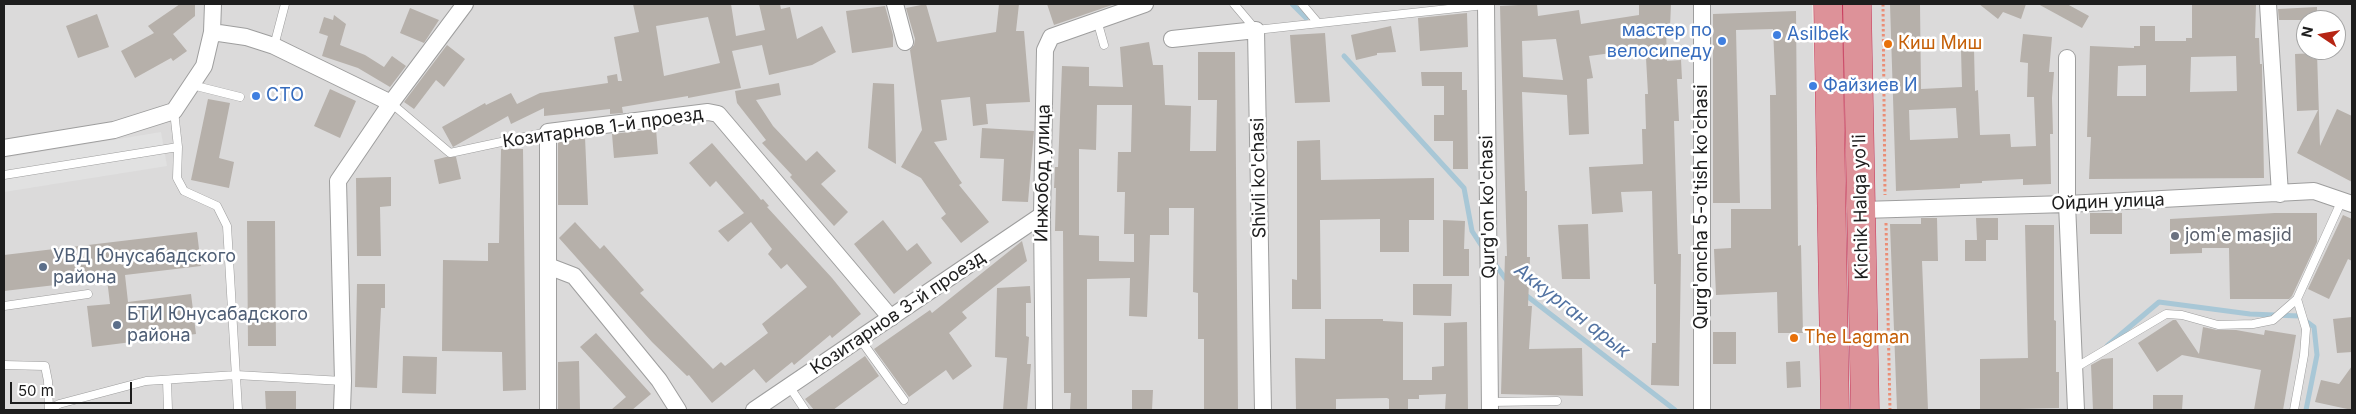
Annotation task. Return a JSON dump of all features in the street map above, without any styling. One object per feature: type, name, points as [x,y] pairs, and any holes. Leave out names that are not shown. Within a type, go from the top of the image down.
[{"type":"highway","name":"Kichik Halqa yo'li","points":[[1828,4],[1836,410]]},
{"type":"highway","name":"Kichik Halqa yo'li","points":[[1857,4],[1865,410]]},
{"type":"street","points":[[4,148],[114,130],[174,111],[204,66],[212,32],[214,4]]},
{"type":"street","points":[[342,410],[343,381],[338,181],[391,103],[464,4]]},
{"type":"street","points":[[895,4],[905,42]]},
{"type":"street","name":"Инжобод улица","points":[[1044,410],[1042,215],[1045,50],[1051,37],[1145,4]]},
{"type":"street","name":"Qurg'on ko'chasi","points":[[1485,4],[1490,406]]},
{"type":"street","name":"Qurg'oncha 5-o'tish ko'chasi","points":[[1702,4],[1702,410]]},
{"type":"street","points":[[2268,4],[2280,194]]},
{"type":"street","points":[[1172,39],[1256,30]]},
{"type":"street","name":"Shivli ko'chasi","points":[[1256,30],[1263,410]]},
{"type":"street","points":[[212,32],[246,37],[274,46],[391,103]]},
{"type":"street","points":[[2067,58],[2067,204],[2076,410]]},
{"type":"street","name":"Козитарнов 1-й проезд","points":[[548,132],[708,112],[718,114],[890,318]]},
{"type":"street","points":[[548,132],[548,410]]},
{"type":"street","name":"Ойдин улица","points":[[1862,210],[2067,204],[2314,191],[2347,202]]},
{"type":"street","name":"Козитарнов 3-й проезд","points":[[754,410],[1042,215]]},
{"type":"street","points":[[548,266],[574,276],[659,380],[678,410]]},
{"type":"lane","points":[[274,46],[285,4]]},
{"type":"lane","points":[[1234,4],[1256,30],[1485,4]]},
{"type":"lane","points":[[1302,4],[1318,23]]},
{"type":"lane","points":[[1097,20],[1104,45]]},
{"type":"lane","points":[[192,85],[240,97]]},
{"type":"lane","name":"Козитарнов 1-й проезд","points":[[391,103],[450,153],[548,132]]},
{"type":"lane","points":[[174,111],[178,147],[177,178],[184,190],[217,206],[227,226],[238,410]]},
{"type":"lane","points":[[4,175],[178,147]]},
{"type":"lane","points":[[2075,368],[2166,314],[2182,315],[2218,325],[2253,324],[2273,320],[2297,299],[2347,202]]},
{"type":"lane","points":[[4,306],[88,294]]},
{"type":"lane","points":[[2294,410],[2304,355],[2306,329],[2297,299]]},
{"type":"lane","points":[[860,339],[904,400]]},
{"type":"lane","points":[[4,365],[45,366],[48,381],[49,410],[59,404],[146,382],[236,376],[343,381]]},
{"type":"lane","points":[[167,380],[168,410]]},
{"type":"lane","points":[[789,386],[805,410]]},
{"type":"lane","points":[[1490,406],[1557,401]]},
{"type":"shaded area","points":[[4,4],[1812,4],[1818,214],[1862,212],[1857,4],[2352,4],[2352,410],[4,410]]},
{"type":"shaded area","points":[[161,132],[167,166],[4,192],[4,158]]},
{"type":"building","points":[[180,4],[195,4],[195,16],[173,34],[187,51],[173,61],[171,58],[135,78],[121,51],[154,33],[148,26]]},
{"type":"building","points":[[633,4],[731,4],[736,36],[765,30],[759,4],[780,4],[781,9],[790,7],[797,39],[822,26],[836,52],[812,65],[769,75],[762,45],[732,51],[741,88],[688,98],[688,96],[622,107],[623,113],[610,114],[610,109],[544,116],[544,108],[511,124],[508,116],[453,147],[442,127],[485,103],[486,105],[511,93],[517,104],[540,93],[608,83],[607,76],[617,74],[618,81],[622,81],[614,37],[639,32]],"holes":[[[708,17],[720,63],[664,76],[656,26]]]},
{"type":"building","points":[[926,4],[937,42],[996,32],[999,4],[1019,4],[1016,31],[1024,31],[1030,102],[986,104],[988,124],[973,126],[970,97],[941,100],[947,140],[934,142],[962,183],[959,185],[989,222],[961,243],[941,218],[946,214],[921,178],[901,167],[922,130],[910,50],[914,45],[915,39],[906,8]]},
{"type":"building","points":[[1047,4],[1112,4],[1112,5],[1054,25]]},
{"type":"building","points":[[1537,4],[1538,16],[1579,10],[1581,24],[1639,15],[1639,4],[1671,4],[1670,28],[1666,28],[1667,61],[1681,60],[1682,79],[1677,79],[1679,121],[1674,121],[1678,254],[1681,254],[1679,386],[1651,385],[1652,343],[1656,343],[1656,284],[1654,284],[1652,191],[1621,192],[1623,212],[1592,214],[1589,167],[1643,164],[1642,129],[1646,129],[1645,94],[1648,94],[1646,58],[1642,58],[1642,49],[1589,56],[1593,78],[1587,79],[1589,134],[1569,135],[1567,95],[1522,92],[1525,191],[1527,191],[1527,257],[1530,257],[1528,306],[1532,306],[1529,349],[1582,348],[1583,396],[1501,394],[1505,256],[1507,256],[1500,6]],"holes":[[[1556,39],[1563,80],[1523,77],[1522,41]]]},
{"type":"building","points":[[1890,4],[1920,4],[1921,89],[1962,87],[1961,50],[1974,49],[1975,91],[1978,90],[1980,135],[2010,134],[2011,147],[2036,146],[2034,97],[2027,97],[2028,63],[2020,62],[2023,34],[2052,37],[2049,72],[2054,72],[2052,98],[2053,134],[2050,134],[2051,184],[2023,185],[2023,179],[1960,184],[1960,188],[1896,191]],"holes":[[[1956,108],[1958,138],[1910,140],[1909,110]]]},
{"type":"building","points":[[1979,4],[2026,4],[2021,19],[2003,12],[1998,19]]},
{"type":"building","points":[[2038,4],[2067,4],[2089,16],[2082,28]]},
{"type":"building","points":[[2256,4],[2255,38],[2259,38],[2260,64],[2262,64],[2264,178],[2089,179],[2091,137],[2087,137],[2090,46],[2134,48],[2134,46],[2140,46],[2140,26],[2155,26],[2155,41],[2186,41],[2186,38],[2192,38],[2192,5]],"holes":[[[2236,56],[2237,91],[2190,92],[2191,57]],[[2146,65],[2146,96],[2117,96],[2118,66]]]},
{"type":"building","points":[[885,6],[893,35],[893,47],[852,53],[846,11]]},
{"type":"building","points":[[2317,7],[2317,10],[2296,10],[2296,20],[2279,20],[2278,9]]},
{"type":"building","points":[[410,8],[439,20],[424,43],[400,33]]},
{"type":"building","points":[[1796,11],[1798,246],[1801,245],[1803,333],[1778,333],[1777,292],[1716,295],[1714,249],[1731,248],[1731,209],[1771,209],[1770,95],[1776,95],[1773,29],[1736,30],[1740,203],[1713,203],[1713,14]]},
{"type":"building","points":[[1467,13],[1468,47],[1420,51],[1418,18]]},
{"type":"building","points":[[97,14],[109,47],[78,58],[66,26]]},
{"type":"building","points":[[334,15],[346,24],[340,45],[365,55],[384,67],[392,56],[406,66],[390,87],[358,68],[322,56],[328,36],[319,33],[324,17],[333,20]]},
{"type":"building","points":[[1391,26],[1396,52],[1377,53],[1377,55],[1356,60],[1351,35]]},
{"type":"building","points":[[1325,33],[1330,102],[1295,103],[1290,35]]},
{"type":"building","points":[[1149,42],[1153,65],[1163,65],[1165,105],[1191,106],[1190,151],[1216,151],[1217,100],[1198,100],[1198,52],[1235,52],[1238,410],[1204,410],[1204,339],[1198,339],[1198,293],[1193,292],[1194,208],[1169,208],[1169,235],[1150,235],[1147,317],[1129,316],[1130,278],[1087,279],[1087,410],[1070,410],[1071,393],[1064,393],[1063,231],[1055,231],[1056,188],[1054,188],[1055,167],[1058,167],[1062,66],[1089,67],[1089,86],[1123,87],[1120,47]],"holes":[[[1097,105],[1132,105],[1131,152],[1118,152],[1117,192],[1125,192],[1124,234],[1134,234],[1134,262],[1099,261],[1099,236],[1079,235],[1079,149],[1096,150]]]},
{"type":"building","points":[[447,45],[465,59],[444,87],[436,80],[414,109],[404,102]]},
{"type":"building","points":[[2295,54],[2296,60],[2317,60],[2320,146],[2337,109],[2352,116],[2352,182],[2297,153],[2318,110],[2297,111]]},
{"type":"building","points":[[1421,72],[1462,72],[1462,90],[1467,90],[1468,169],[1453,169],[1453,141],[1434,141],[1434,115],[1444,115],[1444,86],[1422,86]]},
{"type":"building","points":[[779,83],[781,95],[756,100],[773,126],[806,161],[817,151],[836,171],[821,184],[848,212],[834,226],[790,177],[792,175],[762,143],[766,140],[737,103],[735,91]]},
{"type":"building","points":[[873,83],[894,84],[896,164],[868,148]]},
{"type":"building","points":[[330,89],[356,101],[340,138],[314,126]]},
{"type":"building","points":[[208,99],[230,103],[219,158],[234,162],[229,188],[191,180]]},
{"type":"building","points":[[982,128],[1034,131],[1028,202],[1002,201],[1004,159],[980,158]]},
{"type":"building","points":[[656,129],[658,154],[614,158],[612,134]]},
{"type":"building","points":[[585,137],[588,205],[558,205],[558,141]]},
{"type":"building","points":[[1320,140],[1321,180],[1434,178],[1434,220],[1409,220],[1409,252],[1380,252],[1380,219],[1320,220],[1321,309],[1292,309],[1292,279],[1297,280],[1297,141]]},
{"type":"building","points":[[712,143],[832,278],[861,314],[832,338],[830,335],[794,365],[792,362],[766,383],[754,369],[712,403],[689,375],[687,376],[652,342],[559,238],[575,222],[600,249],[604,245],[644,290],[640,293],[713,369],[721,362],[725,366],[768,333],[762,324],[807,287],[787,264],[781,269],[768,254],[772,249],[751,222],[728,242],[718,231],[744,213],[716,181],[710,187],[689,163]]},
{"type":"building","points":[[501,149],[523,149],[526,390],[503,391],[502,352],[442,351],[443,260],[488,261],[488,243],[499,243]]},
{"type":"building","points":[[456,157],[461,179],[439,184],[434,160]]},
{"type":"building","points":[[391,177],[391,206],[380,207],[381,256],[357,256],[356,178]]},
{"type":"building","points":[[2090,213],[2122,213],[2122,234],[2090,234]]},
{"type":"building","points":[[2275,213],[2317,213],[2317,242],[2289,299],[2230,299],[2229,248],[2202,248],[2202,253],[2170,254],[2170,219]]},
{"type":"building","points":[[2343,215],[2352,219],[2352,261],[2348,259],[2329,299],[2308,289]]},
{"type":"building","points":[[1921,218],[1937,218],[1938,261],[1922,261],[1928,410],[1897,410],[1890,224],[1921,224]]},
{"type":"building","points":[[1976,218],[1998,218],[1998,240],[1986,240],[1986,261],[1965,261],[1965,240],[1977,240]]},
{"type":"building","points":[[883,220],[907,251],[917,243],[932,263],[894,294],[854,244]]},
{"type":"building","points":[[1443,220],[1465,221],[1464,249],[1469,249],[1469,276],[1443,276]]},
{"type":"building","points":[[247,221],[275,221],[276,346],[248,346]]},
{"type":"building","points":[[1588,224],[1590,279],[1562,279],[1558,225]]},
{"type":"building","points":[[2025,225],[2054,225],[2054,320],[2056,321],[2056,372],[2059,372],[2059,408],[1980,410],[1980,359],[2028,358]]},
{"type":"building","points":[[197,232],[201,266],[125,275],[128,302],[191,294],[196,334],[92,347],[87,306],[110,304],[107,279],[4,291],[4,255]]},
{"type":"building","points":[[1022,241],[1027,261],[962,312],[967,318],[949,333],[972,366],[953,380],[946,370],[909,397],[874,349],[930,310],[932,313]]},
{"type":"building","points":[[357,284],[385,284],[385,308],[381,308],[377,388],[355,387]]},
{"type":"building","points":[[1413,284],[1452,284],[1451,316],[1413,315]]},
{"type":"building","points":[[1030,286],[1031,303],[1026,303],[1026,336],[1029,337],[1027,364],[1031,364],[1027,410],[1003,410],[1007,358],[995,357],[997,288]]},
{"type":"building","points":[[2352,317],[2352,352],[2337,353],[2333,319]]},
{"type":"building","points":[[1325,319],[1383,319],[1383,321],[1403,322],[1403,380],[1432,380],[1432,367],[1444,366],[1444,323],[1467,322],[1468,410],[1445,410],[1446,394],[1419,395],[1419,399],[1408,399],[1408,410],[1389,410],[1389,399],[1387,398],[1336,399],[1336,410],[1296,410],[1295,358],[1325,359]]},
{"type":"building","points":[[2173,320],[2176,320],[2199,354],[2203,327],[2264,335],[2265,330],[2296,335],[2283,410],[2254,410],[2261,370],[2182,355],[2157,372],[2138,343]]},
{"type":"building","points":[[1713,332],[1736,332],[1736,364],[1713,364]]},
{"type":"building","points":[[596,333],[651,394],[632,410],[611,410],[626,397],[580,347]]},
{"type":"building","points":[[403,356],[437,357],[436,394],[402,393]]},
{"type":"building","points":[[865,356],[879,376],[833,410],[814,410],[805,399]]},
{"type":"building","points":[[2113,358],[2113,410],[2093,410],[2091,365],[2102,359]]},
{"type":"building","points":[[579,361],[580,410],[558,410],[558,362]]},
{"type":"building","points":[[1800,361],[1801,387],[1787,388],[1786,362]]},
{"type":"building","points":[[2352,366],[2352,410],[2315,402],[2321,380],[2339,384]]},
{"type":"building","points":[[1132,390],[1153,390],[1152,410],[1132,410]]},
{"type":"building","points":[[265,391],[296,391],[296,410],[266,410]]},
{"type":"building","points":[[2153,395],[2183,395],[2182,410],[2153,410]]},
{"type":"waterway","name":"Аккурган арык","points":[[1292,4],[1306,18]]},
{"type":"waterway","name":"Аккурган арык","points":[[1344,56],[1464,188],[1472,231],[1483,248]]},
{"type":"waterway","name":"Аккурган арык","points":[[1494,263],[1508,282]]},
{"type":"waterway","name":"Аккурган арык","points":[[1523,293],[1675,410]]},
{"type":"waterway","name":"Аккурган арык","points":[[2107,346],[2159,302],[2250,314],[2299,316],[2314,327],[2317,355],[2306,410]]},
{"type":"place","name":"Asilbek","points":[[1777,35]]},
{"type":"place","name":"мастер по велосипеду","points":[[1722,41]]},
{"type":"place","name":"Киш Миш","points":[[1888,44]]},
{"type":"place","name":"Файзиев И","points":[[1813,86]]},
{"type":"place","name":"СТО","points":[[256,96]]},
{"type":"place","name":"jom'e masjid","points":[[2175,236]]},
{"type":"place","name":"УВД Юнусабадского района","points":[[43,267]]},
{"type":"place","name":"БТИ Юнусабадского района","points":[[117,325]]},
{"type":"place","name":"The Lagman","points":[[1794,338]]}]
